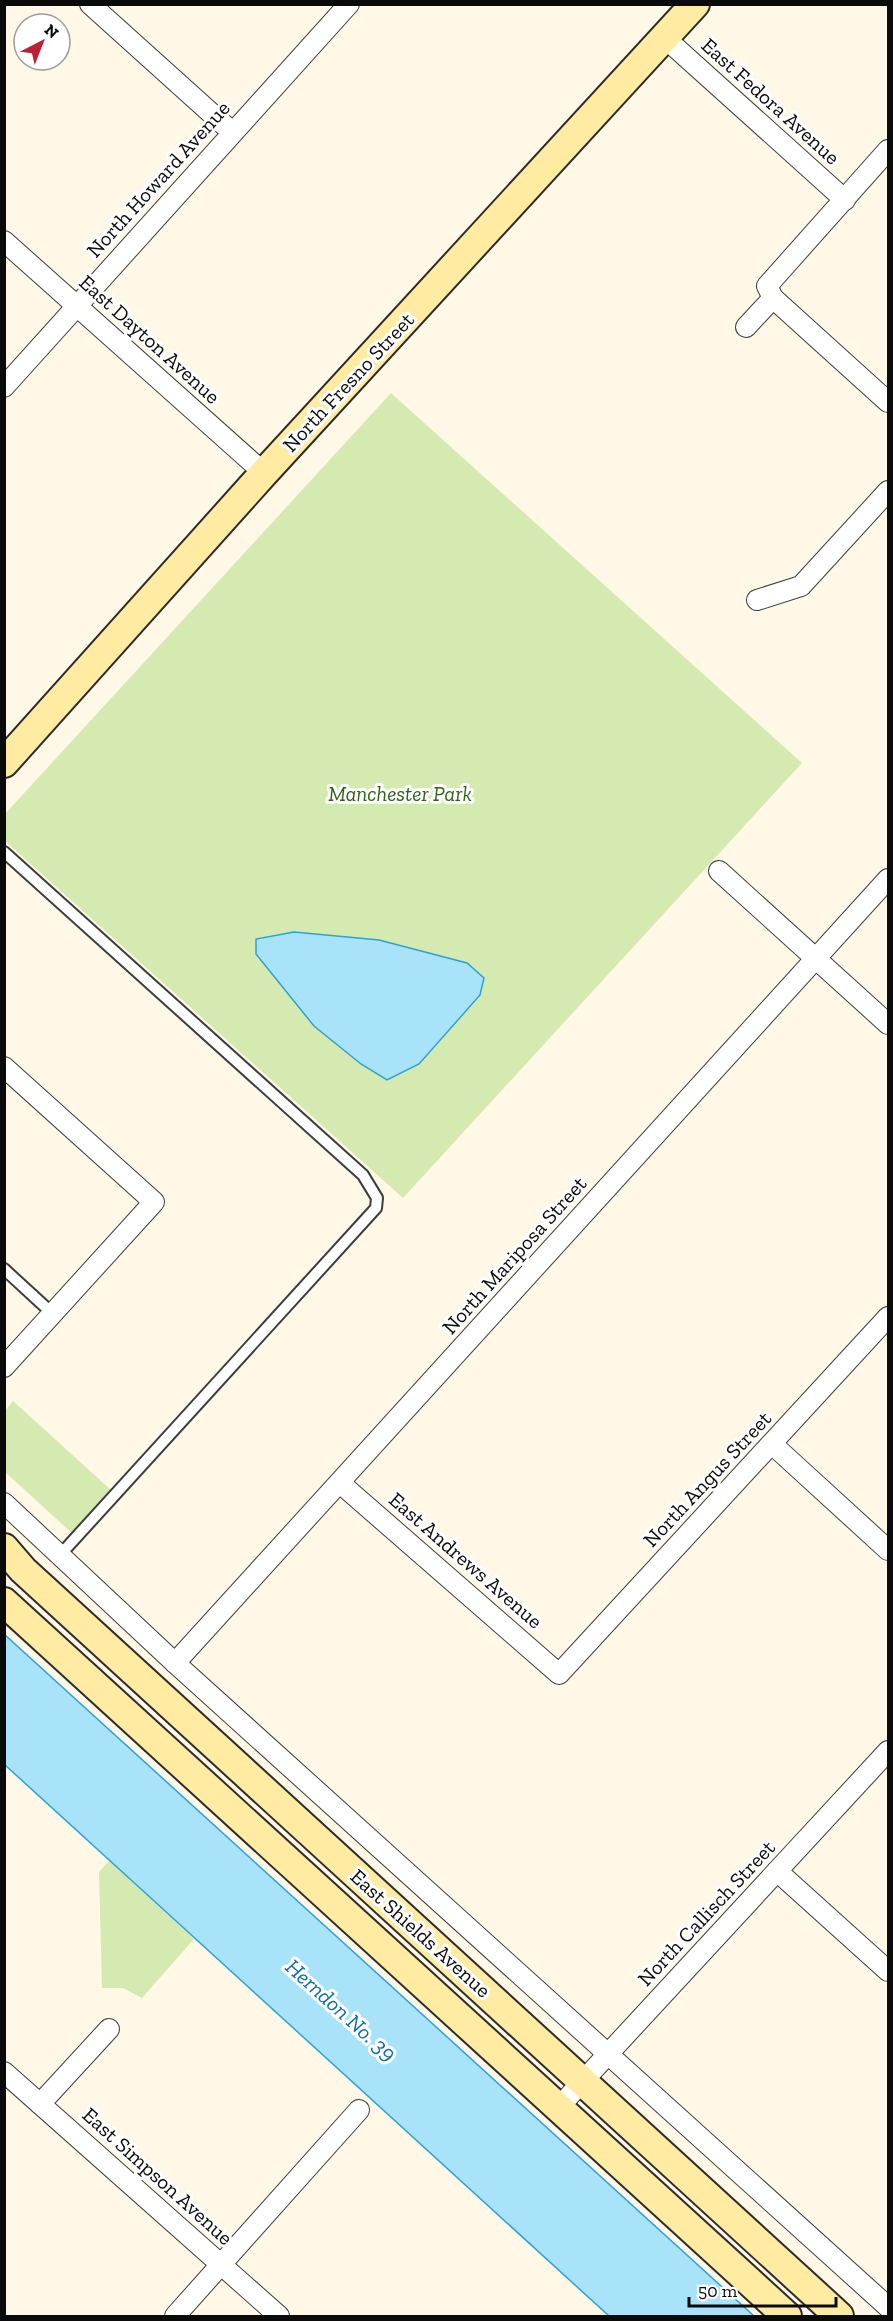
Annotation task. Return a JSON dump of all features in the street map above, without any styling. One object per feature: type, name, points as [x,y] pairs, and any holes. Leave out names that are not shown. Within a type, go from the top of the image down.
[{"type":"main road","name":"North Fresno Street","points":[[4,763],[264,473],[695,4]]},
{"type":"main road","name":"East Shields Avenue","points":[[4,1548],[40,1586],[839,2316]]},
{"type":"main road","name":"East Shields Avenue","points":[[4,1602],[787,2316]]},
{"type":"street","points":[[90,4],[232,132]]},
{"type":"street","name":"North Howard Avenue","points":[[4,387],[349,4]]},
{"type":"street","name":"East Fedora Avenue","points":[[665,38],[845,200]]},
{"type":"street","points":[[888,150],[767,286],[773,298],[888,402]]},
{"type":"street","name":"East Dayton Avenue","points":[[4,241],[264,473]]},
{"type":"street","points":[[746,327],[773,298]]},
{"type":"street","points":[[757,600],[801,586],[888,491]]},
{"type":"street","points":[[719,871],[888,1024]]},
{"type":"street","name":"North Mariposa Street","points":[[175,1663],[888,879]]},
{"type":"street","points":[[4,1066],[154,1202],[4,1367]]},
{"type":"street","name":"North Angus Street","points":[[560,1674],[888,1317]]},
{"type":"street","points":[[772,1444],[888,1550]]},
{"type":"street","name":"East Andrews Avenue","points":[[340,1483],[560,1674]]},
{"type":"street","points":[[4,1503],[175,1663],[888,2307]]},
{"type":"street","name":"North Callisch Street","points":[[559,2107],[888,1751]]},
{"type":"street","points":[[777,1871],[888,1971]]},
{"type":"street","points":[[40,2104],[110,2029]]},
{"type":"street","name":"East Simpson Avenue","points":[[4,2072],[279,2316]]},
{"type":"street","points":[[175,2316],[360,2110]]},
{"type":"lane","points":[[4,852],[363,1175],[377,1198],[376,1208],[60,1555]]},
{"type":"lane","points":[[4,1269],[53,1314]]},
{"type":"green space","name":"Manchester Park","points":[[391,393],[802,763],[403,1198],[5,841],[4,815]]},
{"type":"green space","points":[[13,1401],[111,1490],[72,1533],[5,1472],[5,1411]]},
{"type":"green space","points":[[109,1861],[194,1939],[142,1998],[123,1988],[102,1988],[99,1872]]},
{"type":"water","points":[[294,932],[379,940],[467,963],[484,978],[480,995],[419,1064],[387,1080],[361,1064],[314,1026],[256,954],[256,939]]},
{"type":"water","name":"Herndon No. 39","points":[[4,1635],[754,2316],[609,2316],[5,1765]]}]
